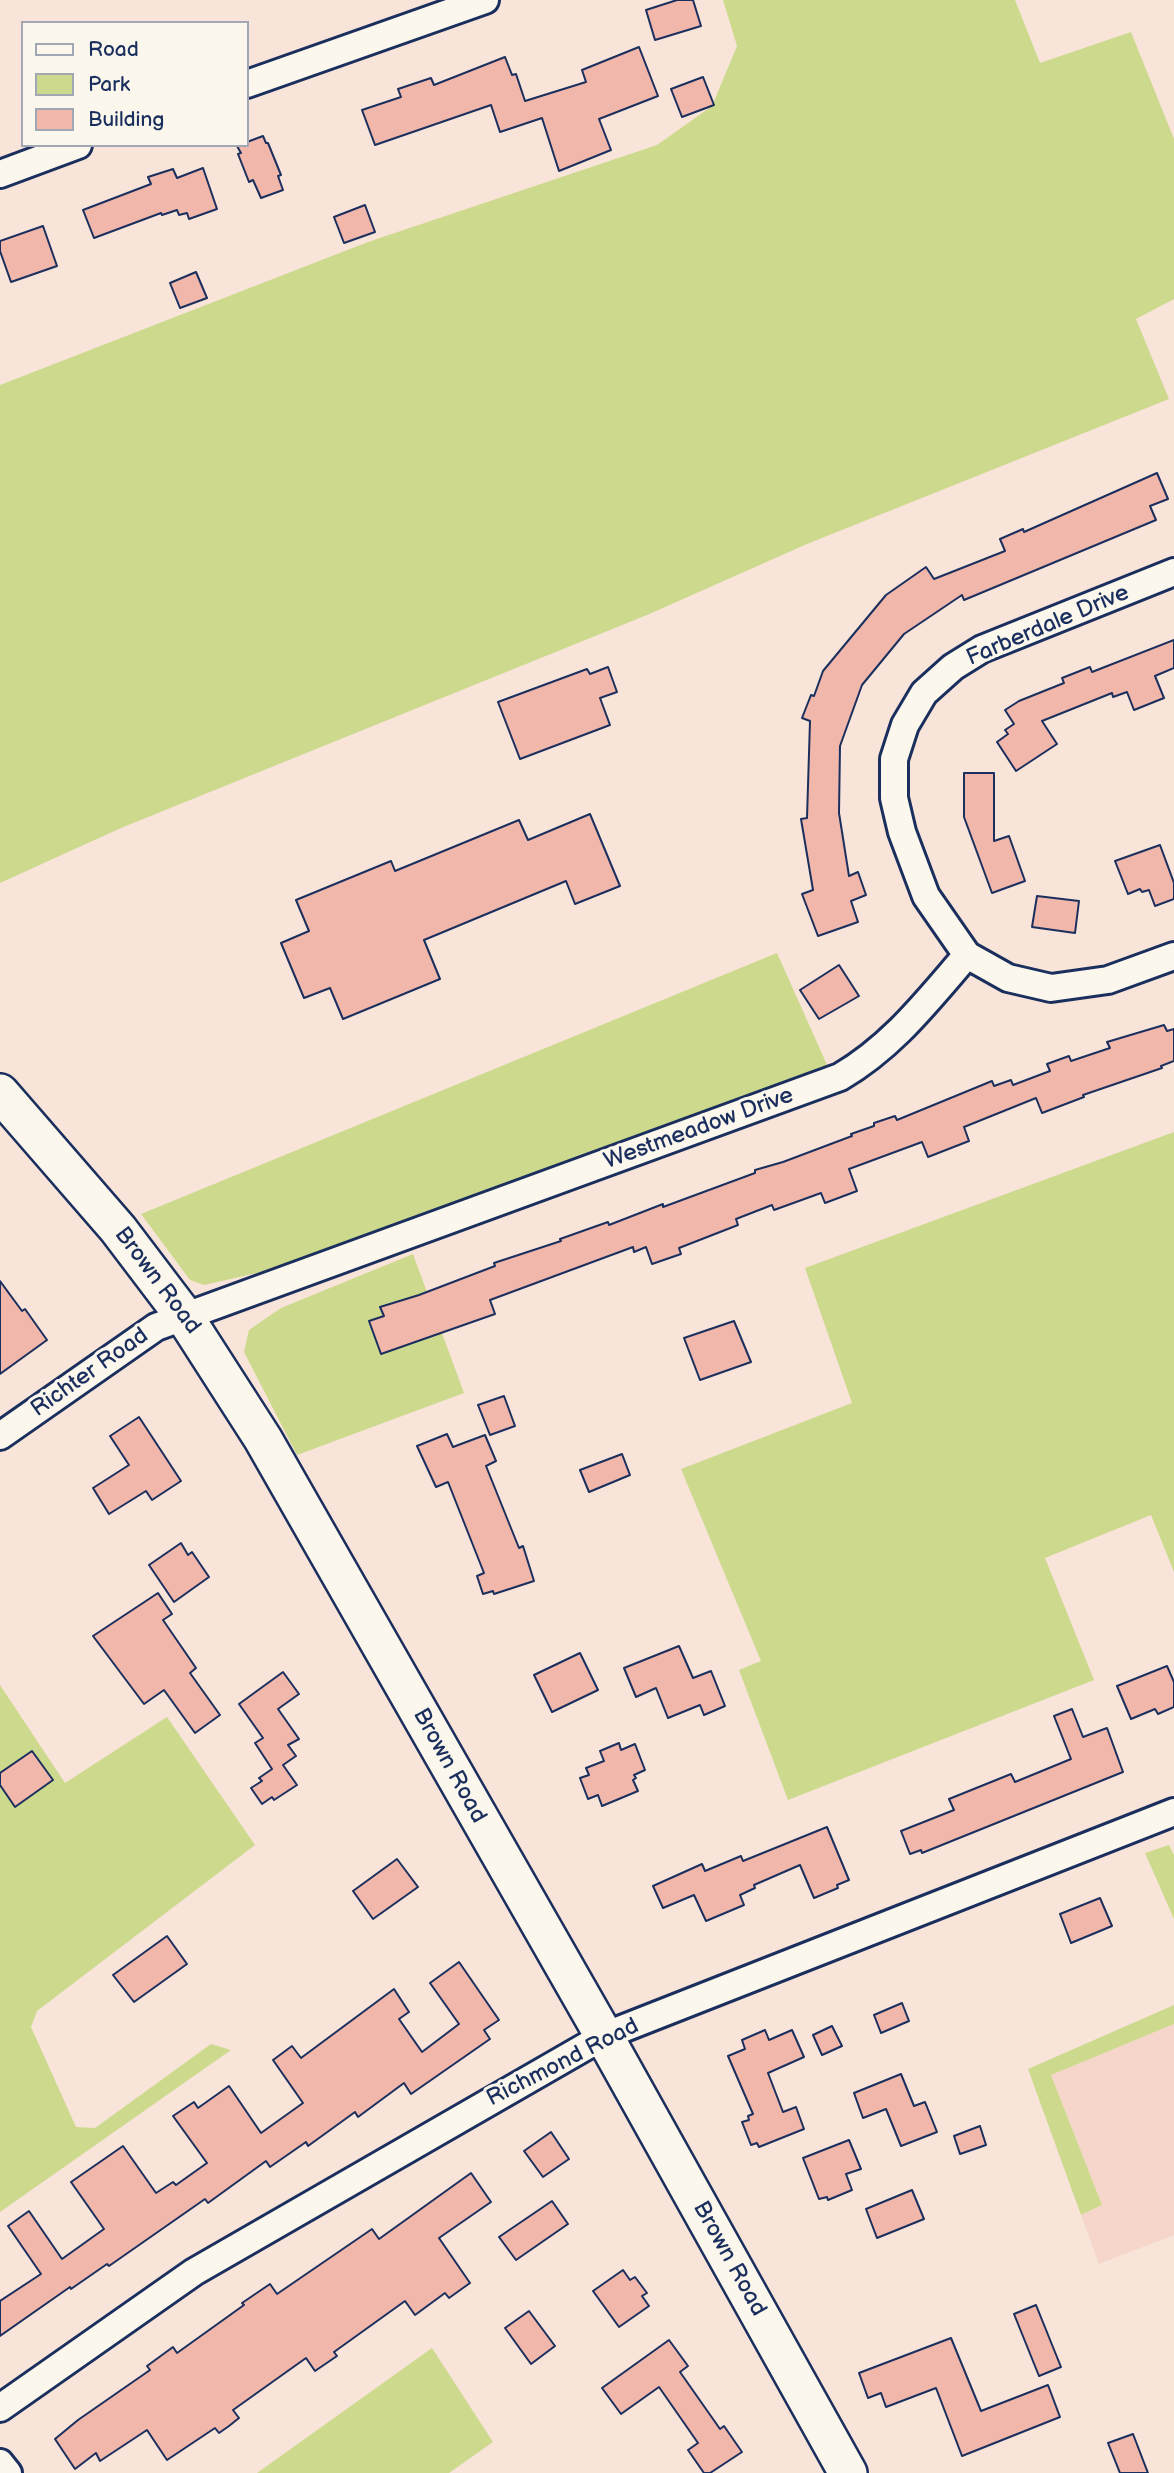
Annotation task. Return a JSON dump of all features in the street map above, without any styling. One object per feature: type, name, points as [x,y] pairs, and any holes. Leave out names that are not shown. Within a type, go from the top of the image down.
[{"type":"main road","name":"Brown Road","points":[[0,1093],[118,1228],[184,1316],[280,1467],[604,2036],[848,2473]]},
{"type":"street","points":[[248,83],[485,0]]},
{"type":"street","points":[[0,174],[73,147]]},
{"type":"street","name":"Farberdale Drive","points":[[967,955],[926,896],[902,832],[894,798],[894,759],[905,725],[924,693],[953,667],[982,649],[1174,572]]},
{"type":"street","points":[[967,955],[1008,978],[1051,988],[1108,980],[1174,956]]},
{"type":"street","name":"Westmeadow Drive","points":[[184,1316],[840,1077],[866,1062],[887,1044],[967,955]]},
{"type":"street","name":"Richter Road","points":[[0,1436],[156,1327],[184,1316]]},
{"type":"street","name":"Richmond Road","points":[[0,2408],[194,2272],[604,2036],[1174,1812]]},
{"type":"street","points":[[0,2463],[8,2473]]},
{"type":"shaded area","points":[[1174,2024],[1174,2235],[1099,2264],[1081,2215],[1102,2205],[1051,2075]]},
{"type":"green space","points":[[723,0],[1015,0],[1040,63],[1131,32],[1174,139],[1174,299],[1136,319],[1169,399],[807,544],[647,615],[121,828],[0,883],[0,385],[368,242],[657,145],[712,106],[737,46]]},
{"type":"green space","points":[[777,953],[828,1067],[266,1271],[204,1285],[190,1280],[141,1214]]},
{"type":"green space","points":[[1174,1132],[1174,1572],[1151,1515],[1045,1558],[1094,1680],[788,1800],[739,1670],[761,1661],[681,1469],[852,1403],[805,1268]]},
{"type":"green space","points":[[413,1254],[464,1393],[297,1455],[244,1352],[249,1330],[281,1308]]},
{"type":"green space","points":[[0,1685],[65,1783],[167,1717],[255,1845],[37,2011],[31,2027],[76,2127],[95,2128],[211,2044],[231,2050],[0,2212]]},
{"type":"green space","points":[[1169,1845],[1174,1855],[1174,1919],[1145,1853]]},
{"type":"green space","points":[[1174,2005],[1174,2024],[1051,2075],[1102,2205],[1081,2215],[1028,2069]]},
{"type":"green space","points":[[432,2348],[493,2442],[449,2473],[257,2473]]},
{"type":"building","points":[[677,0],[693,0],[701,26],[655,40],[646,10]]},
{"type":"building","points":[[639,47],[658,96],[599,119],[611,150],[559,171],[542,118],[500,132],[491,105],[375,145],[362,110],[401,97],[398,89],[431,78],[434,85],[505,57],[512,75],[516,74],[525,101],[586,82],[582,70]]},
{"type":"building","points":[[703,77],[714,105],[682,117],[671,89]]},
{"type":"building","points":[[263,136],[281,175],[278,176],[283,190],[261,198],[253,180],[249,182],[238,147],[248,147],[248,142]]},
{"type":"building","points":[[203,168],[217,209],[189,219],[187,213],[179,215],[177,210],[162,215],[161,213],[94,238],[83,210],[151,184],[148,177],[173,169],[177,178]]},
{"type":"building","points":[[365,205],[375,232],[344,243],[334,217]]},
{"type":"building","points":[[43,226],[57,266],[11,282],[0,251],[0,241]]},
{"type":"building","points":[[196,272],[207,298],[180,308],[170,283]]},
{"type":"building","points":[[1157,473],[1168,499],[1150,506],[1156,520],[964,600],[962,595],[904,634],[862,685],[840,746],[839,813],[849,876],[858,872],[866,895],[851,901],[858,922],[818,936],[802,894],[813,890],[801,819],[807,818],[810,721],[802,718],[823,671],[886,595],[926,567],[934,579],[1005,551],[1000,539],[1023,529],[1024,532]]},
{"type":"building","points":[[1174,640],[1174,668],[1155,676],[1164,698],[1134,710],[1127,692],[1113,697],[1112,693],[1042,721],[1057,744],[1016,771],[997,742],[1008,734],[1005,730],[1014,724],[1005,710],[1019,701],[1064,683],[1062,678],[1090,667],[1092,672]]},
{"type":"building","points":[[608,667],[617,692],[600,698],[610,725],[520,759],[498,702],[587,669],[590,674]]},
{"type":"building","points":[[964,773],[994,773],[994,841],[1009,836],[1025,881],[992,893],[964,817]]},
{"type":"building","points":[[590,814],[620,886],[575,904],[566,881],[424,940],[440,979],[343,1019],[330,988],[304,998],[281,943],[309,931],[296,900],[391,861],[395,871],[519,820],[528,840]]},
{"type":"building","points":[[1160,845],[1174,883],[1174,899],[1155,906],[1149,890],[1142,892],[1140,889],[1128,894],[1115,861]]},
{"type":"building","points":[[1037,896],[1079,901],[1075,933],[1032,927]]},
{"type":"building","points":[[839,965],[859,996],[819,1019],[800,990]]},
{"type":"building","points":[[1164,1025],[1167,1031],[1174,1029],[1174,1061],[1161,1066],[1162,1068],[1083,1095],[1084,1097],[1042,1113],[1036,1098],[964,1127],[969,1141],[928,1157],[922,1142],[849,1169],[857,1191],[825,1203],[821,1193],[774,1210],[772,1205],[736,1219],[738,1225],[679,1248],[681,1254],[652,1264],[646,1247],[634,1252],[633,1247],[490,1300],[495,1314],[381,1354],[369,1321],[384,1316],[380,1307],[419,1295],[495,1266],[494,1263],[561,1241],[560,1239],[608,1222],[609,1225],[663,1204],[663,1207],[755,1173],[755,1170],[852,1136],[851,1134],[874,1126],[874,1123],[895,1116],[897,1120],[992,1081],[994,1086],[1011,1080],[1013,1085],[1050,1071],[1047,1064],[1069,1056],[1071,1061],[1110,1048],[1107,1042]]},
{"type":"building","points":[[0,1281],[22,1311],[25,1309],[47,1340],[0,1374]]},
{"type":"building","points":[[734,1321],[751,1362],[700,1380],[684,1338]]},
{"type":"building","points":[[504,1396],[515,1426],[490,1435],[478,1405]]},
{"type":"building","points":[[139,1417],[181,1481],[152,1500],[146,1491],[109,1514],[93,1488],[129,1465],[110,1436]]},
{"type":"building","points":[[447,1434],[453,1447],[485,1435],[496,1461],[486,1466],[519,1548],[523,1546],[534,1581],[494,1594],[493,1591],[483,1594],[477,1576],[484,1573],[448,1482],[436,1487],[417,1446]]},
{"type":"building","points":[[622,1454],[630,1475],[589,1492],[580,1470]]},
{"type":"building","points":[[181,1543],[188,1555],[192,1552],[209,1577],[174,1602],[149,1565]]},
{"type":"building","points":[[158,1593],[172,1614],[163,1620],[196,1668],[190,1673],[220,1715],[195,1733],[164,1690],[144,1704],[93,1636]]},
{"type":"building","points":[[679,1646],[693,1678],[711,1671],[725,1706],[704,1715],[700,1705],[668,1718],[656,1688],[636,1697],[624,1668]]},
{"type":"building","points":[[580,1653],[598,1690],[552,1712],[534,1675]]},
{"type":"building","points":[[1167,1666],[1174,1682],[1174,1707],[1158,1714],[1155,1709],[1131,1719],[1117,1686]]},
{"type":"building","points":[[283,1672],[299,1694],[278,1709],[299,1739],[288,1745],[296,1756],[283,1765],[297,1785],[274,1800],[272,1797],[262,1804],[251,1788],[262,1781],[259,1778],[272,1769],[255,1743],[263,1738],[239,1704]]},
{"type":"building","points":[[1072,1709],[1083,1737],[1107,1728],[1123,1772],[922,1853],[921,1850],[910,1854],[901,1831],[954,1810],[949,1799],[1011,1774],[1015,1782],[1071,1759],[1054,1716]]},
{"type":"building","points":[[619,1743],[621,1750],[635,1744],[645,1770],[634,1775],[636,1778],[633,1780],[638,1791],[602,1806],[598,1795],[588,1799],[580,1778],[589,1775],[586,1768],[604,1761],[600,1751]]},
{"type":"building","points":[[32,1751],[53,1780],[15,1807],[0,1785],[0,1773]]},
{"type":"building","points":[[827,1827],[849,1880],[814,1898],[800,1865],[754,1885],[755,1888],[740,1895],[744,1905],[706,1921],[694,1895],[663,1908],[653,1886],[702,1864],[705,1871],[741,1856],[743,1861]]},
{"type":"building","points":[[397,1859],[418,1887],[373,1919],[353,1891]]},
{"type":"building","points":[[1100,1898],[1112,1926],[1071,1943],[1060,1914]]},
{"type":"building","points":[[167,1936],[187,1964],[134,2002],[113,1975]]},
{"type":"building","points":[[459,1962],[499,2020],[484,2030],[490,2039],[411,2094],[404,2083],[358,2117],[355,2112],[308,2146],[306,2142],[270,2167],[266,2161],[208,2203],[205,2199],[109,2266],[107,2264],[71,2289],[70,2287],[0,2336],[0,2301],[41,2274],[8,2226],[29,2211],[62,2259],[104,2229],[71,2182],[123,2146],[156,2193],[173,2182],[176,2185],[207,2163],[173,2116],[194,2102],[198,2108],[229,2086],[261,2133],[303,2103],[273,2060],[292,2046],[301,2058],[394,1989],[409,2012],[399,2019],[422,2052],[459,2024],[430,1983]]},
{"type":"building","points":[[902,2003],[909,2021],[881,2033],[874,2015]]},
{"type":"building","points":[[832,2026],[842,2046],[822,2055],[813,2035]]},
{"type":"building","points":[[765,2030],[769,2040],[792,2030],[804,2057],[768,2073],[783,2112],[796,2107],[804,2129],[759,2147],[757,2143],[751,2145],[742,2122],[749,2120],[748,2116],[753,2114],[728,2056],[745,2049],[742,2040]]},
{"type":"building","points":[[901,2074],[914,2106],[925,2102],[937,2132],[901,2146],[886,2109],[863,2118],[854,2093]]},
{"type":"building","points":[[980,2126],[986,2145],[960,2154],[954,2136]]},
{"type":"building","points":[[551,2132],[569,2159],[543,2177],[524,2151]]},
{"type":"building","points":[[849,2140],[861,2169],[846,2174],[852,2190],[828,2200],[827,2197],[819,2199],[803,2158]]},
{"type":"building","points":[[471,2173],[491,2202],[439,2238],[470,2283],[449,2298],[445,2293],[415,2315],[405,2301],[334,2352],[337,2356],[315,2371],[306,2358],[233,2410],[239,2418],[229,2426],[219,2433],[215,2428],[167,2460],[147,2430],[100,2461],[96,2453],[75,2469],[55,2439],[150,2370],[147,2366],[173,2347],[177,2353],[270,2284],[277,2294],[372,2229],[379,2239]]},
{"type":"building","points":[[912,2190],[924,2219],[877,2238],[866,2209]]},
{"type":"building","points":[[552,2201],[568,2224],[516,2260],[499,2237]]},
{"type":"building","points":[[623,2270],[630,2280],[635,2277],[647,2293],[642,2296],[649,2306],[619,2327],[593,2291]]},
{"type":"building","points":[[1036,2305],[1061,2367],[1039,2376],[1014,2314]]},
{"type":"building","points":[[529,2311],[555,2346],[531,2364],[505,2328]]},
{"type":"building","points":[[951,2338],[981,2411],[1048,2385],[1060,2417],[962,2456],[936,2388],[886,2407],[881,2393],[868,2398],[859,2373]]},
{"type":"building","points":[[669,2340],[688,2366],[680,2372],[720,2429],[724,2426],[742,2452],[710,2473],[704,2473],[688,2450],[698,2443],[659,2387],[621,2414],[602,2388]]},
{"type":"building","points":[[1133,2434],[1148,2473],[1120,2473],[1108,2443]]}]
